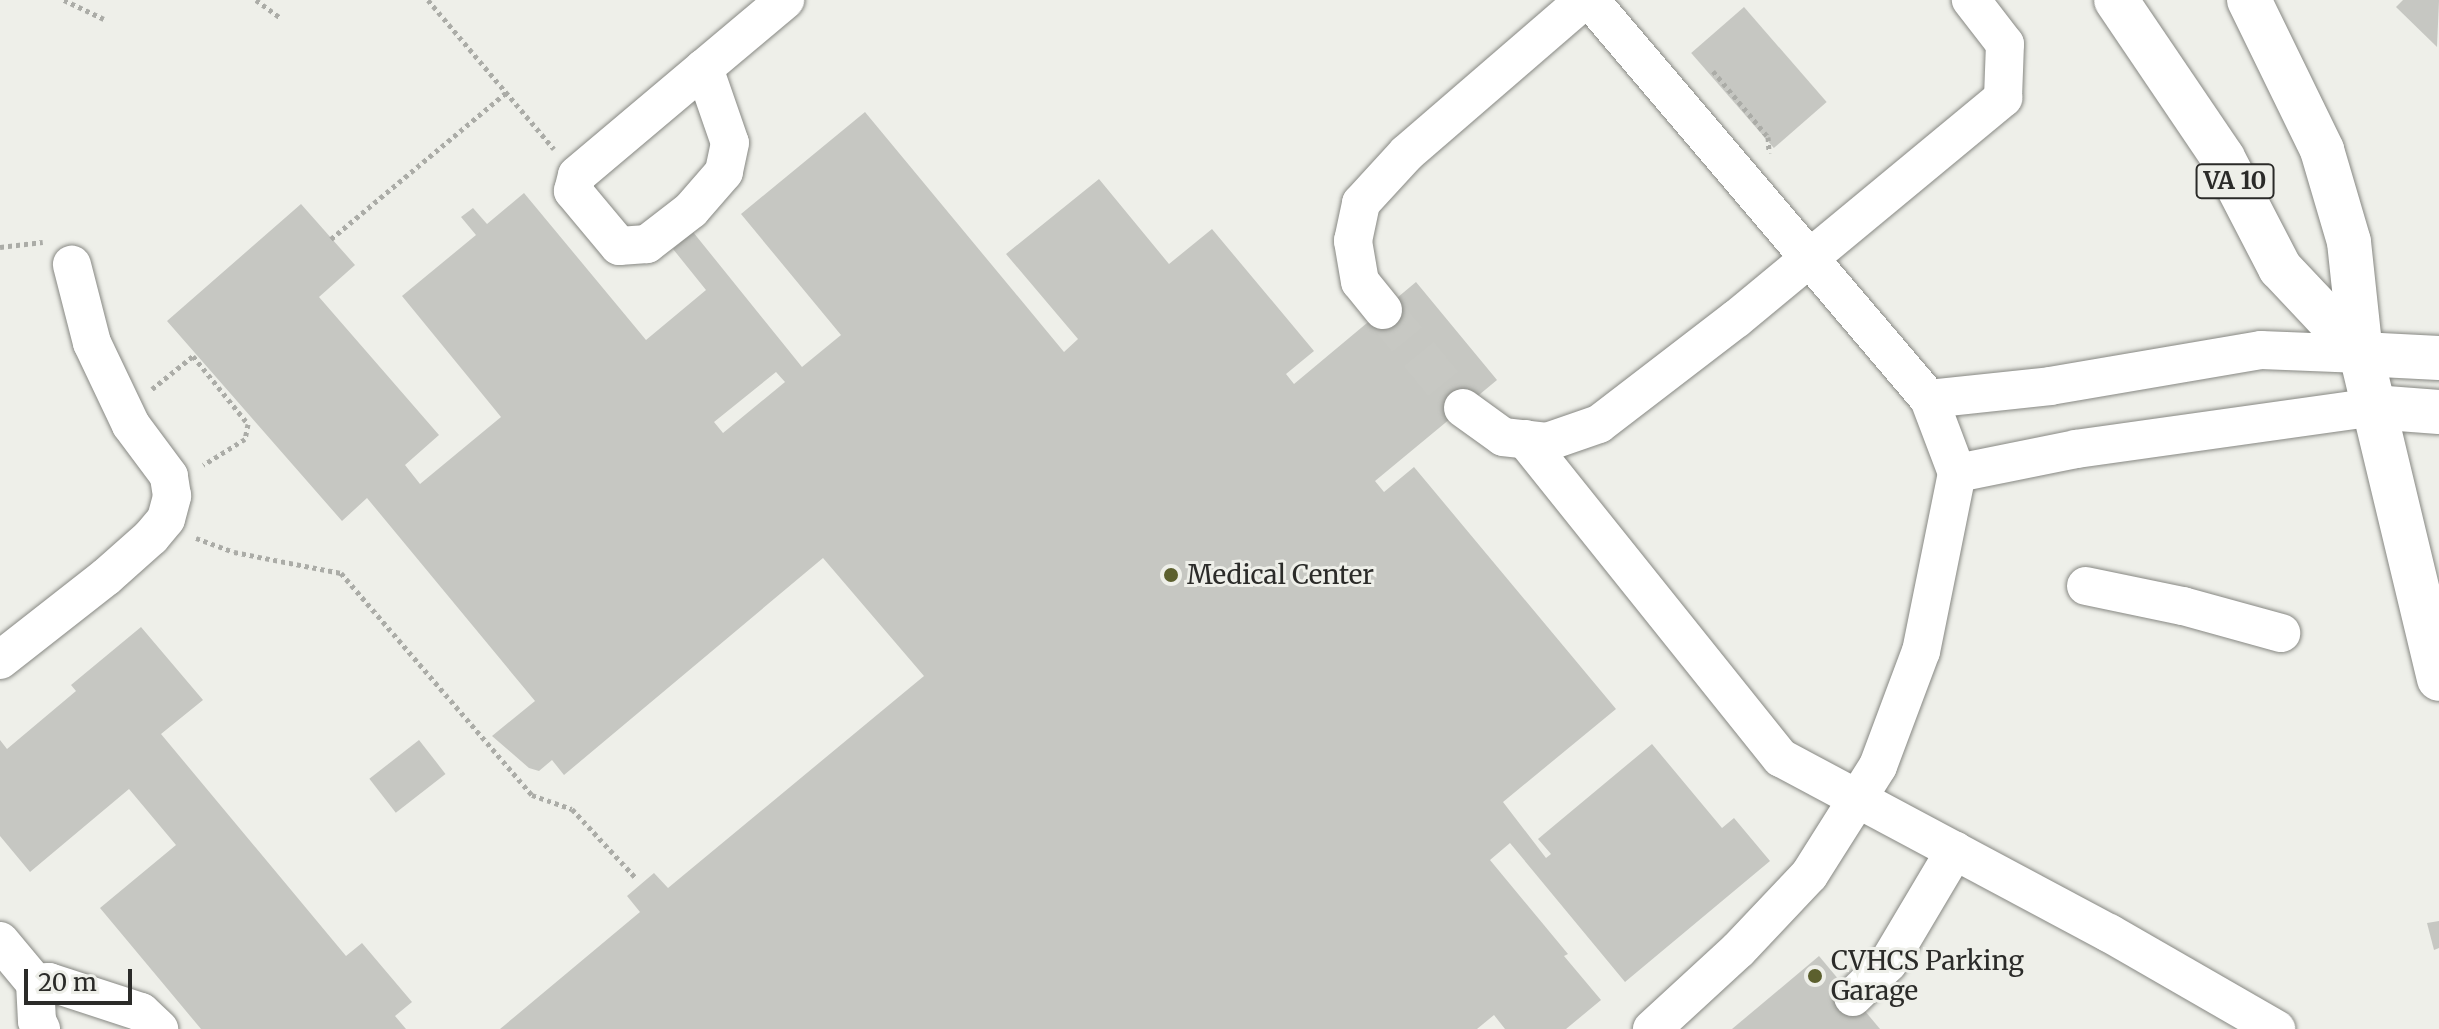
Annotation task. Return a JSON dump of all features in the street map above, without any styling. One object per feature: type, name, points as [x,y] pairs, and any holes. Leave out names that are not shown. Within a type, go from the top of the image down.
[{"type":"main road","name":"VA 10","points":[[2116,0],[2223,158],[2280,268],[2361,354]]},
{"type":"main road","points":[[2249,0],[2322,150],[2349,242],[2361,354],[2439,679]]},
{"type":"main road","points":[[2361,354],[2439,358]]},
{"type":"main road","points":[[2373,407],[2439,412]]},
{"type":"lane","points":[[704,68],[730,143],[724,172],[691,210],[647,244],[619,246],[573,191],[577,175],[704,68],[785,0]]},
{"type":"lane","points":[[1463,408],[1503,437],[1547,442],[1599,424],[1810,258],[2003,98],[2005,44],[1971,0]]},
{"type":"lane","points":[[1383,310],[1360,282],[1353,241],[1361,203],[1407,153],[1594,2],[1929,399],[1957,473],[1921,651],[1878,766],[1809,875],[1738,950],[1652,1029]]},
{"type":"lane","points":[[0,660],[106,577],[151,537],[166,519],[172,496],[169,476],[131,425],[92,343],[72,265]]},
{"type":"lane","points":[[1929,399],[2050,386],[2261,350],[2361,354]]},
{"type":"lane","points":[[1957,473],[2076,449],[2373,407]]},
{"type":"lane","points":[[1525,439],[1781,758],[1859,796],[2276,1029]]},
{"type":"lane","points":[[2086,586],[2183,606],[2281,633]]},
{"type":"lane","points":[[1853,997],[1888,963],[1955,850]]},
{"type":"lane","points":[[0,941],[35,983],[37,1021],[41,1029]]},
{"type":"lane","points":[[35,983],[49,982],[141,1012],[159,1029]]},
{"type":"path","points":[[64,0],[104,19]]},
{"type":"path","points":[[256,0],[281,18]]},
{"type":"path","points":[[428,0],[533,124]]},
{"type":"path","points":[[331,239],[507,92]]},
{"type":"path","points":[[0,247],[26,244]]},
{"type":"path","points":[[149,391],[193,356],[248,424],[245,439],[202,466]]},
{"type":"path","points":[[195,538],[234,552],[341,573],[532,795],[572,809],[635,877]]},
{"type":"building","points":[[2403,0],[2439,0],[2437,47],[2396,7]]},
{"type":"building","points":[[1744,7],[1827,102],[1774,148],[1691,53]]},
{"type":"building","name":"Medical Center","points":[[865,112],[1064,352],[1078,339],[1006,254],[1099,179],[1169,264],[1212,229],[1314,351],[1286,374],[1294,384],[1416,282],[1497,380],[1375,481],[1384,492],[1414,467],[1616,709],[1503,802],[1546,858],[1551,854],[1538,839],[1652,744],[1722,828],[1734,818],[1770,861],[1625,982],[1510,843],[1490,860],[1568,954],[1564,956],[1601,1000],[1566,1029],[1505,1029],[1494,1015],[1477,1029],[500,1029],[640,912],[627,896],[654,873],[668,888],[924,676],[823,558],[564,775],[552,760],[539,771],[529,768],[492,736],[535,701],[367,498],[342,521],[167,321],[301,204],[355,265],[319,297],[439,435],[405,465],[420,484],[501,417],[402,296],[476,235],[461,217],[473,208],[487,224],[524,193],[646,340],[706,290],[673,249],[693,232],[802,367],[841,335],[741,214]],"holes":[[[776,372],[785,382],[723,433],[714,422]]]},
{"type":"building","points":[[141,627],[203,700],[161,734],[346,956],[362,943],[412,1002],[395,1016],[406,1029],[201,1029],[100,908],[176,845],[129,789],[30,872],[0,836],[0,740],[7,749],[76,691],[71,685]]},
{"type":"building","points":[[419,740],[445,774],[396,813],[369,779]]},
{"type":"building","points":[[2439,921],[2439,948],[2434,950],[2427,923]]},
{"type":"building","name":"CVHCS Parking Garage","points":[[1819,956],[1880,1029],[1732,1029]]},
{"type":"tunnel","points":[[1383,310],[1463,408]]},
{"type":"place","name":"Medical Center","points":[[1171,575]]},
{"type":"place","name":"CVHCS Parking Garage","points":[[1815,976]]}]
